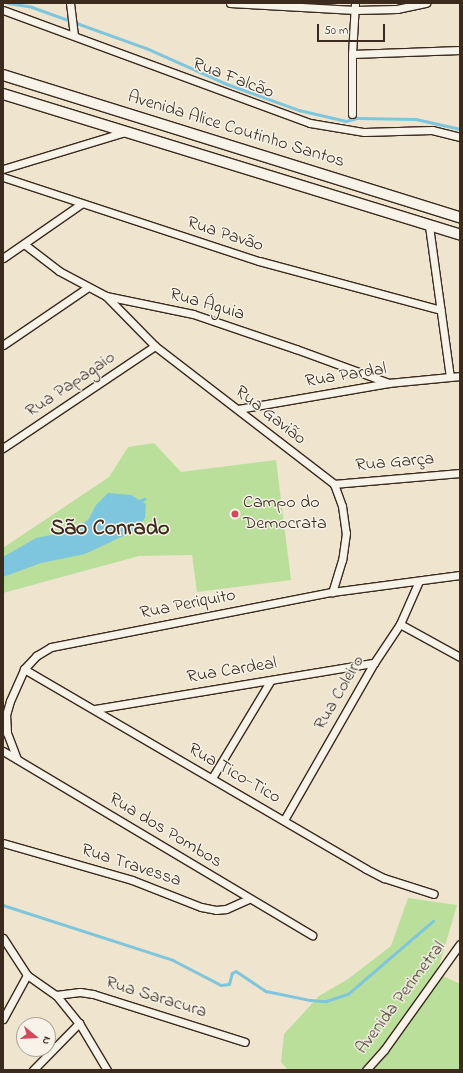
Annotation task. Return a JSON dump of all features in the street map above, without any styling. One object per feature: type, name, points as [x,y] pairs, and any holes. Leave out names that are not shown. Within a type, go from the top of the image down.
[{"type":"main road","name":"Avenida Alice Coutinho Santos","points":[[3,75],[460,217]]},
{"type":"main road","name":"Avenida Alice Coutinho Santos","points":[[3,94],[460,235]]},
{"type":"street","points":[[70,3],[74,35]]},
{"type":"street","points":[[230,3],[397,9],[426,3]]},
{"type":"street","points":[[352,114],[352,54],[355,7]]},
{"type":"street","name":"Rua Falcão","points":[[3,10],[310,123],[358,131],[432,130],[460,137]]},
{"type":"street","points":[[352,54],[460,50]]},
{"type":"street","points":[[3,170],[126,132]]},
{"type":"street","name":"Rua Pavão","points":[[3,177],[81,204],[259,261],[441,310]]},
{"type":"street","points":[[3,258],[81,204]]},
{"type":"street","points":[[429,226],[450,377]]},
{"type":"street","name":"Rua Águia","points":[[24,244],[59,271],[87,288],[106,296],[193,314],[296,349],[389,384]]},
{"type":"street","points":[[3,345],[87,288]]},
{"type":"street","name":"Rua Gavião","points":[[106,296],[156,346],[334,484]]},
{"type":"street","name":"Rua Papagaio","points":[[3,448],[156,346]]},
{"type":"street","name":"Rua Pardal","points":[[238,409],[389,384],[460,376]]},
{"type":"street","name":"Rua Garça","points":[[334,484],[460,473]]},
{"type":"street","points":[[332,592],[342,560],[346,533],[342,506],[334,484]]},
{"type":"street","name":"Rua Periquito","points":[[17,759],[7,733],[6,715],[24,669],[36,656],[51,647],[332,592],[460,575]]},
{"type":"street","name":"Rua Coleiro","points":[[284,820],[374,663],[400,624],[419,581]]},
{"type":"street","points":[[400,624],[460,657]]},
{"type":"street","name":"Rua Cardeal","points":[[95,708],[374,663]]},
{"type":"street","name":"Rua Tico-Tico","points":[[24,669],[95,708],[384,878],[434,894]]},
{"type":"street","points":[[212,778],[271,680]]},
{"type":"street","name":"Rua dos Pombos","points":[[3,752],[17,759],[248,899],[312,935]]},
{"type":"street","name":"Rua Travessa","points":[[3,842],[132,880],[201,906],[216,910],[226,909],[248,899]]},
{"type":"street","points":[[3,938],[27,975],[56,994],[79,1022],[107,1070]]},
{"type":"street","name":"Avenida Perimetral","points":[[366,1070],[384,1050],[460,944]]},
{"type":"street","points":[[3,1019],[27,975]]},
{"type":"street","name":"Rua Saracura","points":[[56,994],[80,992],[93,994],[245,1042]]},
{"type":"street","points":[[33,1070],[79,1022]]},
{"type":"green space","points":[[154,443],[181,472],[276,460],[291,580],[197,592],[192,555],[139,556],[3,593],[3,548],[109,477],[128,447]]},
{"type":"green space","points":[[408,898],[457,905],[437,973],[460,984],[460,1070],[288,1070],[281,1062],[284,1034],[319,996],[348,979],[391,946]]},
{"type":"water","points":[[108,493],[131,495],[146,504],[145,518],[136,530],[85,554],[41,563],[3,577],[3,557],[36,538],[84,528],[96,505]]},
{"type":"waterway","points":[[8,3],[32,7],[146,48],[227,84],[299,110],[346,121],[357,118],[416,119],[460,129]]},
{"type":"waterway","points":[[137,502],[144,499]]},
{"type":"waterway","points":[[70,533],[91,519]]},
{"type":"waterway","points":[[3,905],[173,960],[221,985],[229,984],[232,973],[236,971],[266,991],[310,1000],[326,1001],[348,994],[433,921]]},
{"type":"place","name":"Campo do Democrata","points":[[235,514]]},
{"type":"district","name":"São Conrado","points":[[110,530]]}]
